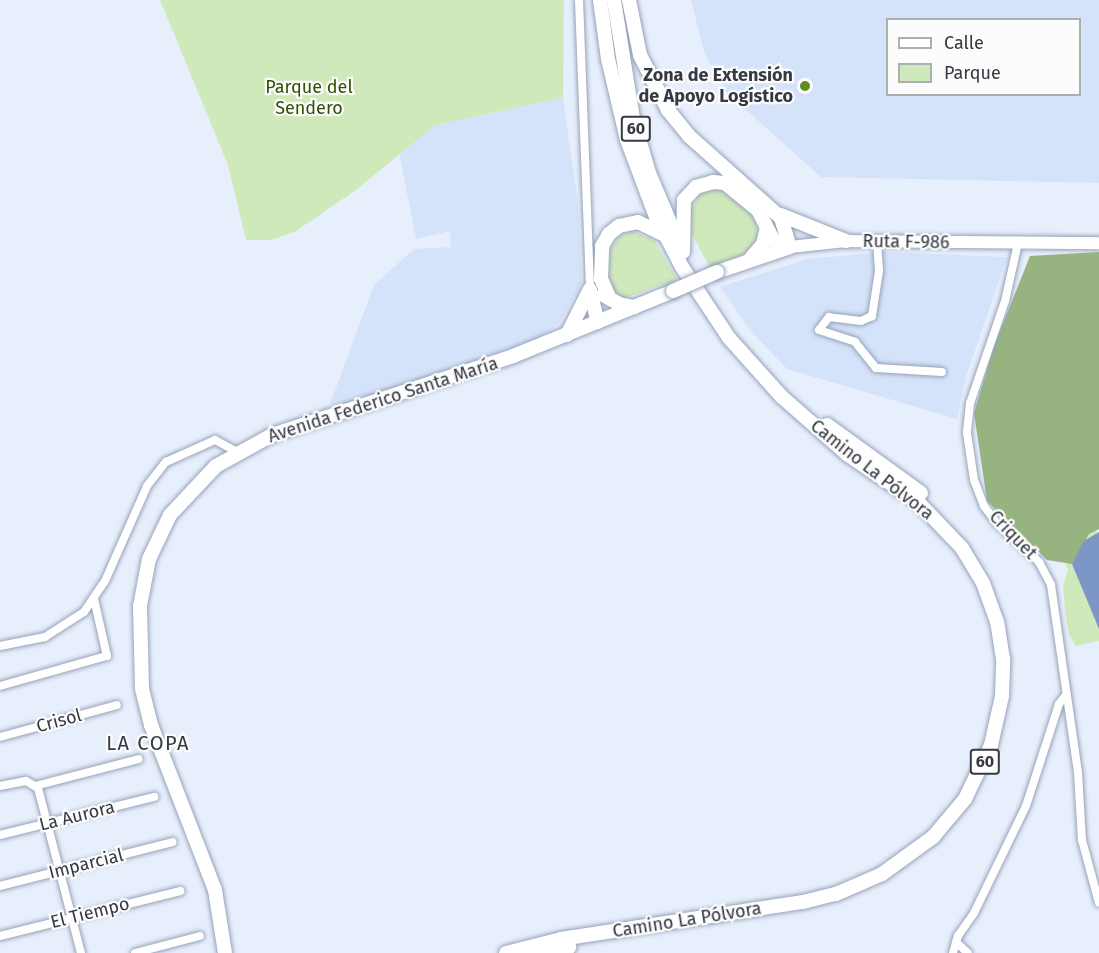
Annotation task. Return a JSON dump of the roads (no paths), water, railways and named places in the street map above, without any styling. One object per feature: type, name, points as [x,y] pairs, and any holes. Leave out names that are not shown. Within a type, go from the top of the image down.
[{"type":"main road","name":"Camino La Pólvora","points":[[506,953],[561,939],[803,902],[873,879],[914,853],[952,816],[983,766],[998,721],[1004,673],[1000,633],[983,584],[962,548],[919,503],[847,454],[750,364],[707,308],[668,242],[642,183],[620,113],[600,0]]},
{"type":"main road","name":"Camino La Pólvora","points":[[539,953],[812,909],[877,887],[920,860],[958,823],[985,782],[1008,718],[1013,675],[1008,624],[992,581],[974,549],[925,497],[842,437],[769,371],[717,309],[683,252],[656,191],[633,118],[614,0]]},
{"type":"main road","points":[[629,0],[640,55],[668,110],[689,136],[785,224],[787,248]]},
{"type":"main road","points":[[683,252],[682,206],[692,190],[707,182],[725,183],[742,196],[758,210],[767,228],[787,248]]},
{"type":"main road","points":[[771,209],[805,227],[846,241]]},
{"type":"main road","points":[[598,322],[595,291],[602,246],[619,226],[632,222],[650,225],[668,242]]},
{"type":"main road","points":[[751,258],[763,244],[767,228]]},
{"type":"main road","name":"Ruta F-986","points":[[674,291],[751,258],[787,248],[846,241],[1099,243]]},
{"type":"main road","points":[[595,291],[610,299],[635,307]]},
{"type":"main road","points":[[567,336],[595,291]]},
{"type":"main road","name":"Avenida Federico Santa María","points":[[225,953],[215,890],[147,711],[139,630],[149,559],[158,535],[196,484],[238,452],[288,429],[450,378],[567,336],[674,291]]},
{"type":"street","points":[[579,0],[595,291]]},
{"type":"street","points":[[877,242],[879,271],[872,316],[861,321],[829,317],[819,330],[855,342],[876,368],[942,372]]},
{"type":"street","name":"Criquet","points":[[1018,243],[1005,301],[970,404],[967,433],[974,480],[984,506],[996,522],[1039,562],[1051,585],[1078,773],[1082,840],[1099,903]]},
{"type":"street","points":[[0,646],[30,642],[59,631],[93,599],[108,575],[147,486],[166,462],[215,440],[238,452]]},
{"type":"street","points":[[0,686],[107,656],[93,599]]},
{"type":"street","points":[[953,953],[956,942],[1026,806],[1059,704],[1066,695]]},
{"type":"street","name":"Crisol","points":[[0,737],[117,705]]},
{"type":"street","points":[[0,786],[22,781],[35,786],[140,759]]},
{"type":"street","points":[[35,786],[61,870],[81,953]]},
{"type":"street","name":"La Aurora","points":[[0,835],[154,796]]},
{"type":"street","name":"Imparcial","points":[[0,886],[172,842]]},
{"type":"street","name":"El Tiempo","points":[[0,936],[180,891]]},
{"type":"street","points":[[135,953],[200,936]]},
{"type":"street","points":[[956,942],[968,953]]},
{"type":"water","points":[[1099,532],[1099,629],[1072,564],[1084,541]]},
{"type":"place","name":"Zona de Extensión de Apoyo Logístico","points":[[805,86]]},
{"type":"district","name":"LA COPA","points":[[148,743]]},
{"type":"park label","name":"Parque del Sendero","points":[[309,98]]}]
